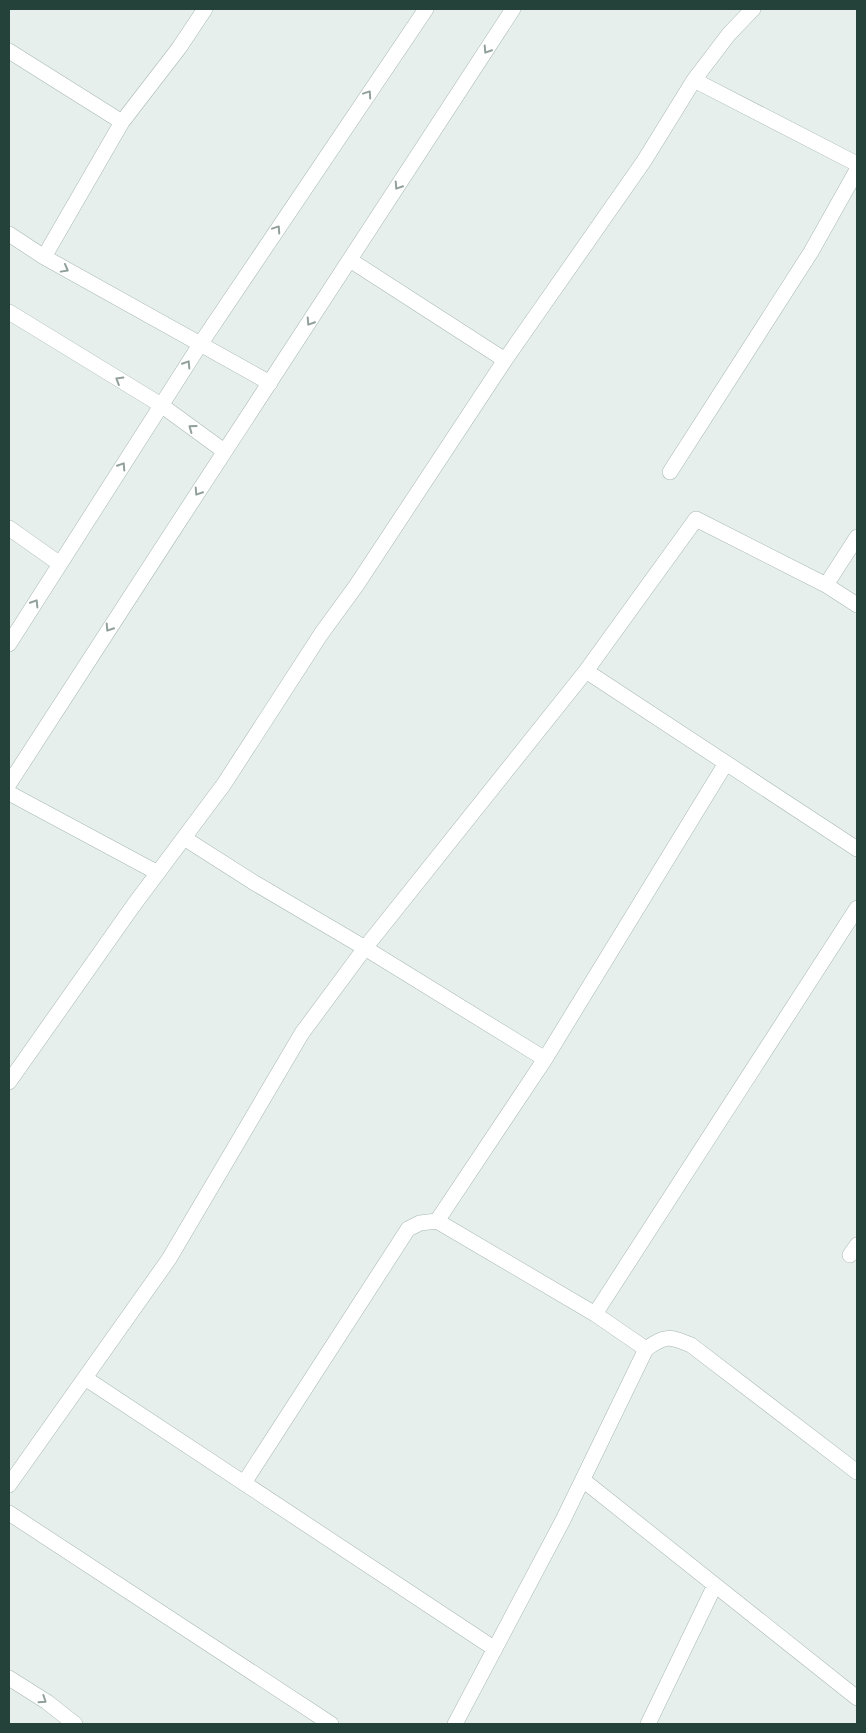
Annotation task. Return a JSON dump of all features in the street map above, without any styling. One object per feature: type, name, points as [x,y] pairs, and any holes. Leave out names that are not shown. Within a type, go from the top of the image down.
[{"type":"street","points":[[44,257],[122,122],[179,48],[204,9]]},
{"type":"street","points":[[9,644],[201,343],[426,9]]},
{"type":"street","points":[[9,784],[513,9]]},
{"type":"street","points":[[9,1082],[224,784],[321,634],[356,586],[504,360],[644,161],[694,80],[729,34],[753,9]]},
{"type":"street","points":[[9,51],[122,122]]},
{"type":"street","points":[[694,80],[857,164]]},
{"type":"street","points":[[670,472],[811,252],[857,170]]},
{"type":"street","points":[[9,234],[44,257],[270,383]]},
{"type":"street","points":[[350,260],[504,360]]},
{"type":"street","points":[[9,312],[161,406],[224,451]]},
{"type":"street","points":[[9,1485],[169,1259],[302,1033],[365,948],[586,670],[696,519],[826,585],[857,605]]},
{"type":"street","points":[[9,528],[60,564]]},
{"type":"street","points":[[826,585],[857,537]]},
{"type":"street","points":[[586,670],[857,849]]},
{"type":"street","points":[[437,1221],[545,1059],[726,762]]},
{"type":"street","points":[[9,793],[158,873]]},
{"type":"street","points":[[184,838],[253,882],[365,948],[545,1059]]},
{"type":"street","points":[[595,1314],[857,908]]},
{"type":"street","points":[[244,1483],[408,1228],[420,1223],[437,1221],[595,1314],[646,1348]]},
{"type":"street","points":[[456,1724],[582,1480],[646,1348],[659,1339],[674,1338],[691,1345],[857,1472]]},
{"type":"street","points":[[85,1378],[495,1649]]},
{"type":"street","points":[[582,1480],[857,1698]]},
{"type":"street","points":[[9,1513],[331,1724]]},
{"type":"street","points":[[648,1724],[715,1585]]},
{"type":"street","points":[[9,1678],[47,1702],[75,1724]]}]
